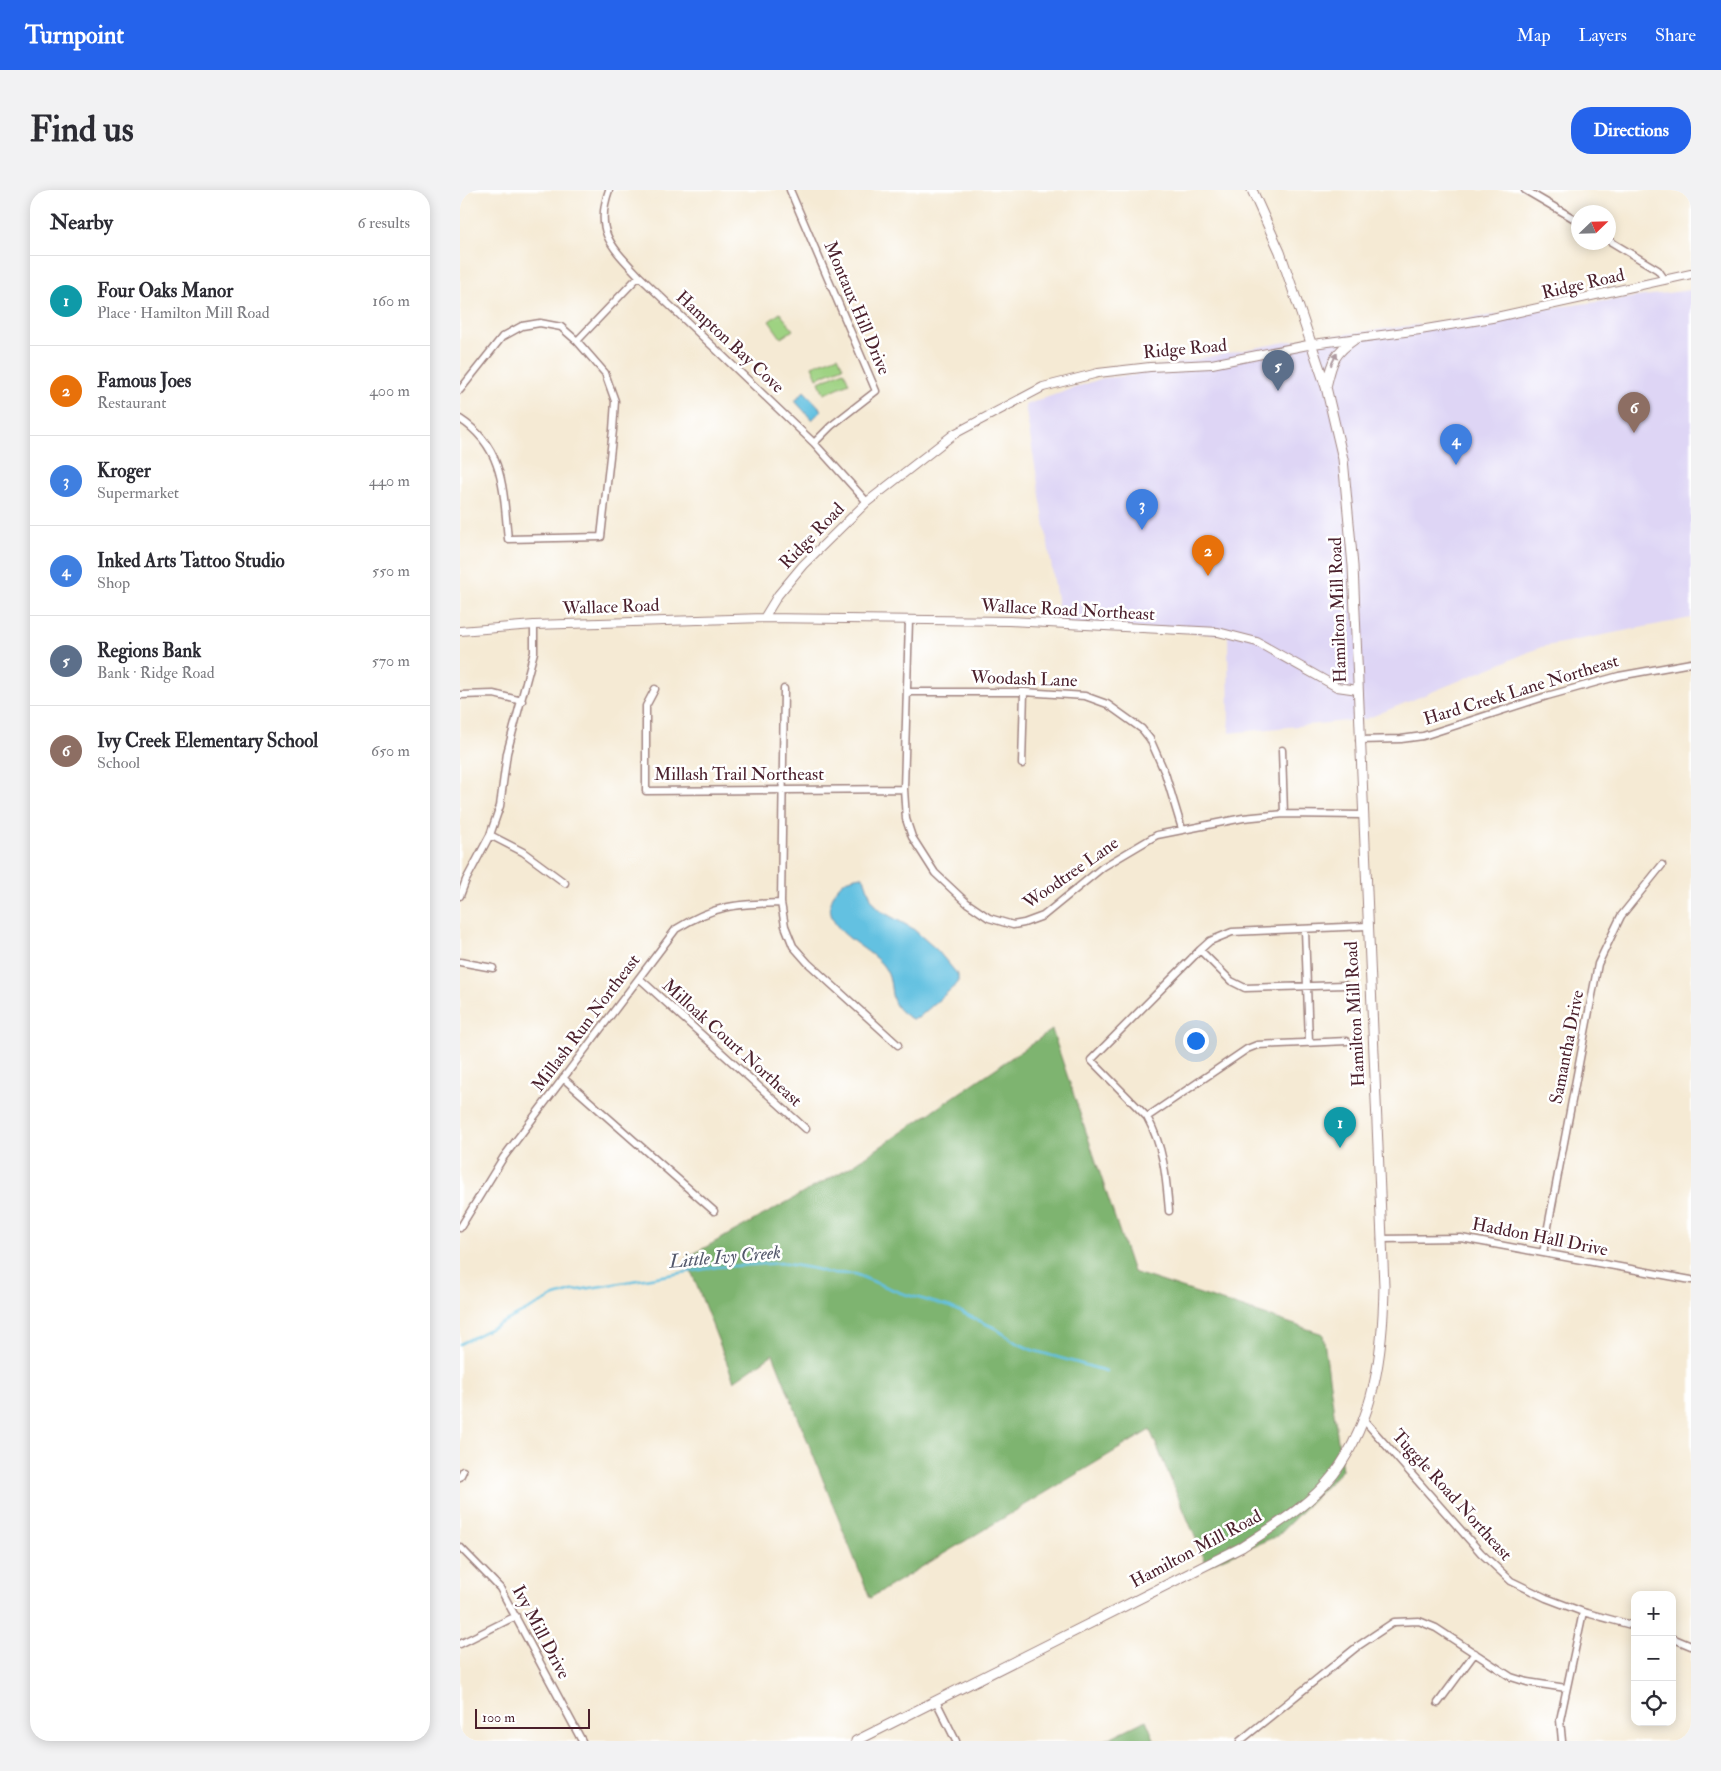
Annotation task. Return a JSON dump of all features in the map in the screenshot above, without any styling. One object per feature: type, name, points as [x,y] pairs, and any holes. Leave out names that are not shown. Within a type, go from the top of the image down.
[{"type":"main road","name":"Hamilton Mill Road","points":[[856,1741],[1242,1547],[1286,1518],[1313,1496],[1333,1474],[1349,1449],[1364,1419],[1378,1374],[1384,1330],[1381,1239],[1353,566],[1346,475],[1339,438],[1313,344],[1280,252],[1252,190]]},
{"type":"main road","points":[[1326,387],[1333,358],[1342,348],[1355,339]]},
{"type":"street","name":"Hampton Bay Cove","points":[[609,190],[603,207],[605,235],[639,276],[814,443],[867,502]]},
{"type":"street","name":"Montaux Hill Drive","points":[[790,190],[876,392],[831,426],[814,443]]},
{"type":"street","points":[[1525,190],[1571,217]]},
{"type":"street","points":[[1616,245],[1658,270],[1665,280]]},
{"type":"street","name":"Ridge Road","points":[[764,618],[778,595],[803,566],[867,502],[954,434],[1043,387],[1098,373],[1150,367],[1212,364],[1313,344],[1516,314],[1691,274]]},
{"type":"street","points":[[576,341],[639,276]]},
{"type":"street","points":[[460,390],[502,337],[522,326],[540,323],[562,327],[576,341],[605,374],[615,401],[614,430],[601,537],[508,539],[501,473],[488,444],[460,419]]},
{"type":"street","name":"Wallace Road Northeast","points":[[764,618],[1009,621],[1218,632],[1257,642],[1336,687],[1358,690]]},
{"type":"street","name":"Wallace Road","points":[[460,631],[534,625],[764,618]]},
{"type":"street","name":"Woodtree Lane","points":[[909,620],[904,789],[906,820],[912,837],[935,873],[967,903],[989,918],[1013,925],[1043,916],[1120,855],[1157,835],[1243,818],[1284,814],[1318,816],[1363,815]]},
{"type":"street","points":[[460,896],[466,880],[490,835],[500,806],[508,754],[534,652],[534,625]]},
{"type":"street","name":"Hard Creek Lane Northeast","points":[[1359,740],[1401,739],[1423,736],[1547,696],[1619,676],[1691,663]]},
{"type":"street","name":"Millash Trail Northeast","points":[[655,689],[646,706],[646,791],[904,789]]},
{"type":"street","points":[[784,689],[780,903],[785,926],[793,946],[808,963],[898,1044]]},
{"type":"street","name":"Woodash Lane","points":[[908,692],[1024,692],[1085,696],[1107,704],[1142,729],[1156,752],[1182,829]]},
{"type":"street","points":[[1022,764],[1024,692]]},
{"type":"street","points":[[460,695],[494,694],[522,701]]},
{"type":"street","points":[[1282,750],[1284,814]]},
{"type":"street","points":[[490,835],[523,852],[565,883]]},
{"type":"street","name":"Samantha Drive","points":[[1543,1253],[1598,964],[1621,916],[1662,865]]},
{"type":"street","name":"Millash Run Northeast","points":[[460,1228],[503,1158],[676,929],[698,916],[719,907],[741,903],[780,903]]},
{"type":"street","points":[[1169,1211],[1163,1152],[1147,1117],[1091,1060],[1210,942],[1232,932],[1367,926]]},
{"type":"street","points":[[1305,930],[1309,1042]]},
{"type":"street","points":[[1200,950],[1238,986],[1245,988],[1345,985]]},
{"type":"street","points":[[460,962],[493,968]]},
{"type":"street","name":"Milloak Court Northeast","points":[[639,978],[806,1129]]},
{"type":"street","points":[[1147,1117],[1247,1049],[1270,1043],[1347,1041]]},
{"type":"street","points":[[563,1078],[714,1211]]},
{"type":"street","name":"Haddon Hall Drive","points":[[1381,1239],[1461,1238],[1691,1280]]},
{"type":"street","name":"Tuggle Road Northeast","points":[[1364,1419],[1481,1553],[1511,1581],[1546,1598],[1583,1612],[1631,1625]]},
{"type":"street","name":"Ivy Mill Drive","points":[[460,1547],[500,1588],[582,1741]]},
{"type":"street","points":[[1562,1741],[1560,1720],[1583,1612]]},
{"type":"street","points":[[460,1644],[516,1616]]},
{"type":"street","points":[[1240,1741],[1358,1646],[1394,1622],[1406,1620],[1419,1621],[1436,1628],[1511,1677],[1527,1682],[1566,1688]]},
{"type":"street","points":[[1676,1640],[1691,1646]]},
{"type":"street","points":[[1438,1703],[1475,1653]]},
{"type":"street","points":[[936,1701],[956,1741]]},
{"type":"shaded area","points":[[1691,290],[1691,618],[1541,647],[1366,719],[1229,733],[1228,635],[1061,623],[1025,405],[1103,378],[1136,375],[1134,371],[1291,341]]},
{"type":"green space","points":[[780,313],[793,330],[781,338],[769,321]]},
{"type":"green space","points":[[838,356],[843,367],[817,378],[812,366]]},
{"type":"green space","points":[[844,371],[849,383],[824,394],[819,382]]},
{"type":"green space","points":[[1052,1030],[1133,1272],[1323,1334],[1342,1470],[1277,1536],[1207,1565],[1150,1430],[870,1598],[773,1354],[734,1381],[686,1258],[852,1166]]},
{"type":"green space","points":[[1146,1720],[1155,1741],[1103,1741]]},
{"type":"water","points":[[804,391],[822,410],[812,420],[795,401]]},
{"type":"water","points":[[861,876],[864,878],[871,898],[879,910],[912,928],[937,950],[958,975],[958,983],[918,1018],[912,1019],[897,1007],[888,974],[884,967],[877,959],[847,936],[832,918],[830,907],[836,890],[845,881]]},
{"type":"waterway","name":"Little Ivy Creek","points":[[460,1344],[555,1296],[572,1291],[717,1267],[781,1263],[828,1273],[855,1274],[901,1293],[950,1307],[995,1328],[1015,1342],[1032,1350],[1106,1371]]},
{"type":"place","name":"Regions Bank","points":[[1278,391]]},
{"type":"place","name":"Ivy Creek Elementary School","points":[[1634,433]]},
{"type":"place","name":"Inked Arts Tattoo Studio","points":[[1456,465]]},
{"type":"place","name":"Kroger","points":[[1142,530]]},
{"type":"place","name":"Famous Joes","points":[[1208,576]]},
{"type":"place","name":"Four Oaks Manor","points":[[1340,1148]]}]
